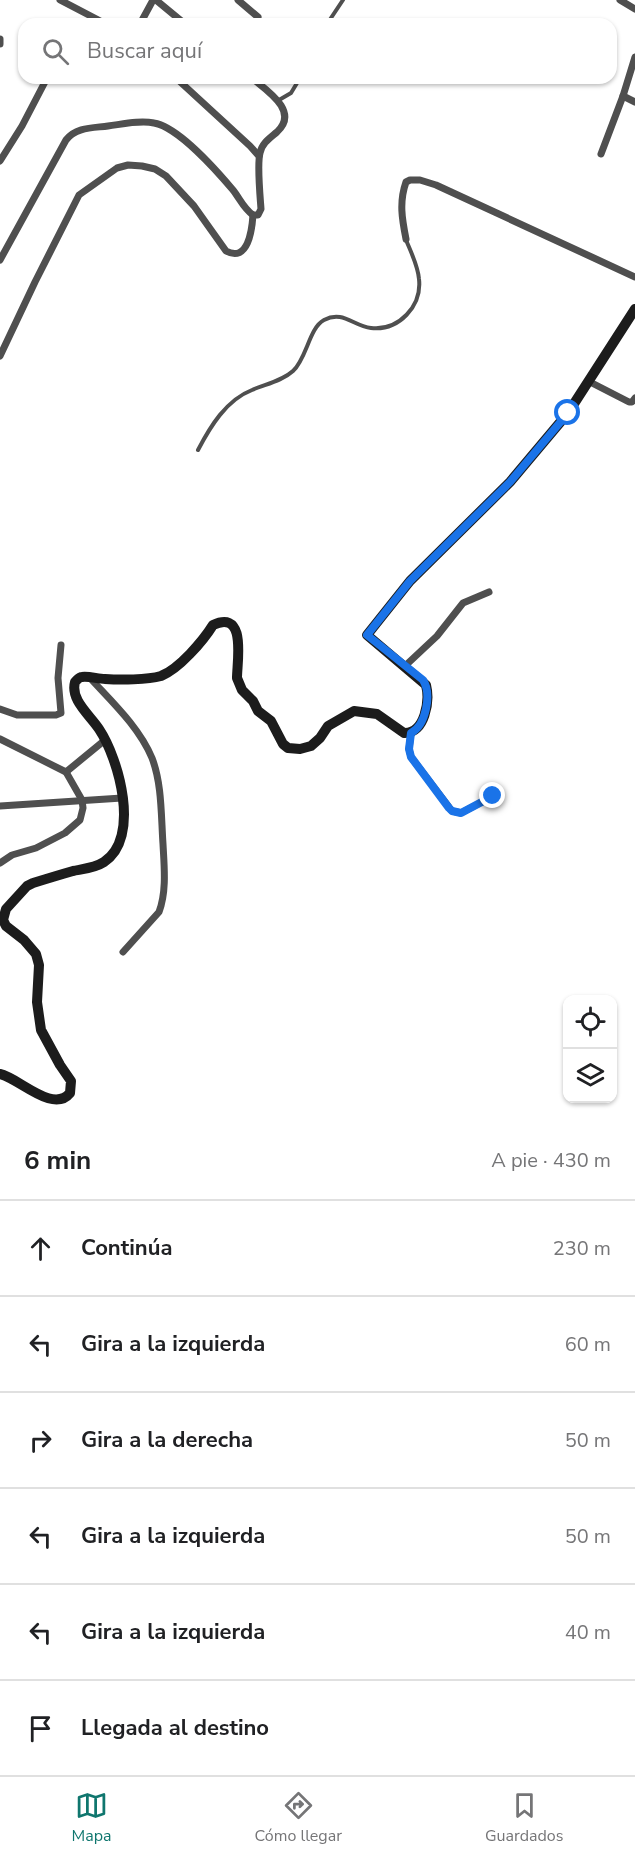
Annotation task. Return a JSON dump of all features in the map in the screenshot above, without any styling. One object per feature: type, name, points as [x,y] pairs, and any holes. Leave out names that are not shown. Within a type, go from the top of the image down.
[{"type":"street","points":[[60,0],[94,18]]},
{"type":"street","points":[[144,18],[154,0],[177,18]]},
{"type":"street","points":[[238,0],[258,17]]},
{"type":"street","points":[[620,0],[635,9]]},
{"type":"street","points":[[0,39],[0,44]]},
{"type":"street","points":[[601,154],[635,57]]},
{"type":"street","points":[[0,161],[44,84]]},
{"type":"street","points":[[183,84],[259,156]]},
{"type":"street","points":[[0,260],[66,140],[73,133],[90,128],[148,122],[167,127],[192,147],[233,190],[248,212],[258,215],[261,211],[259,156],[264,143],[283,125],[284,110],[279,100],[259,84]]},
{"type":"street","points":[[623,96],[635,102]]},
{"type":"street","points":[[0,356],[80,195],[112,170],[135,165],[155,169],[166,176],[194,206],[226,251],[232,254],[244,249],[251,233],[253,215]]},
{"type":"street","points":[[406,239],[400,211],[404,188],[406,182],[410,180],[420,180],[461,195],[635,277]]},
{"type":"street","points":[[493,796],[461,813],[452,811],[411,757],[409,749],[411,733],[419,726],[428,697],[426,685],[423,680],[367,635],[410,581],[516,474],[568,413],[635,309]]},
{"type":"street","points":[[590,382],[629,402],[635,398]]},
{"type":"street","points":[[405,666],[437,636],[463,603],[489,592]]},
{"type":"street","points":[[0,1074],[34,1093],[56,1100],[64,1099],[70,1094],[71,1081],[41,1030],[37,1002],[38,960],[24,940],[6,926],[3,914],[27,886],[98,866],[118,848],[122,836],[122,798],[117,769],[105,740],[75,695],[75,682],[80,677],[107,680],[149,678],[162,675],[179,664],[206,636],[213,625],[226,622],[233,626],[239,636],[238,684],[253,700],[258,711],[271,721],[283,744],[288,748],[300,749],[311,746],[328,726],[354,711],[377,714],[400,731],[411,733]]},
{"type":"street","points":[[0,709],[17,715],[61,713],[58,678],[61,645]]},
{"type":"street","points":[[90,678],[143,741],[152,758],[159,783],[164,869],[162,904],[159,912],[123,952]]},
{"type":"street","points":[[0,739],[66,772],[82,800],[80,820],[76,825],[45,843],[12,855],[0,863]]},
{"type":"street","points":[[66,772],[105,740]]},
{"type":"street","points":[[0,806],[122,798]]},
{"type":"lane","points":[[331,18],[343,0]]},
{"type":"lane","points":[[279,100],[291,93],[296,84]]},
{"type":"lane","points":[[198,450],[218,419],[237,398],[253,389],[281,379],[296,368],[307,350],[315,327],[320,323],[330,318],[342,317],[365,327],[380,328],[397,322],[406,315],[415,304],[420,284],[406,239]]},
{"type":"route","points":[[493,796],[461,813],[449,808],[411,757],[409,749],[411,733],[419,726],[425,711],[428,697],[426,685],[423,680],[367,635],[410,581],[510,482],[568,413]]}]
